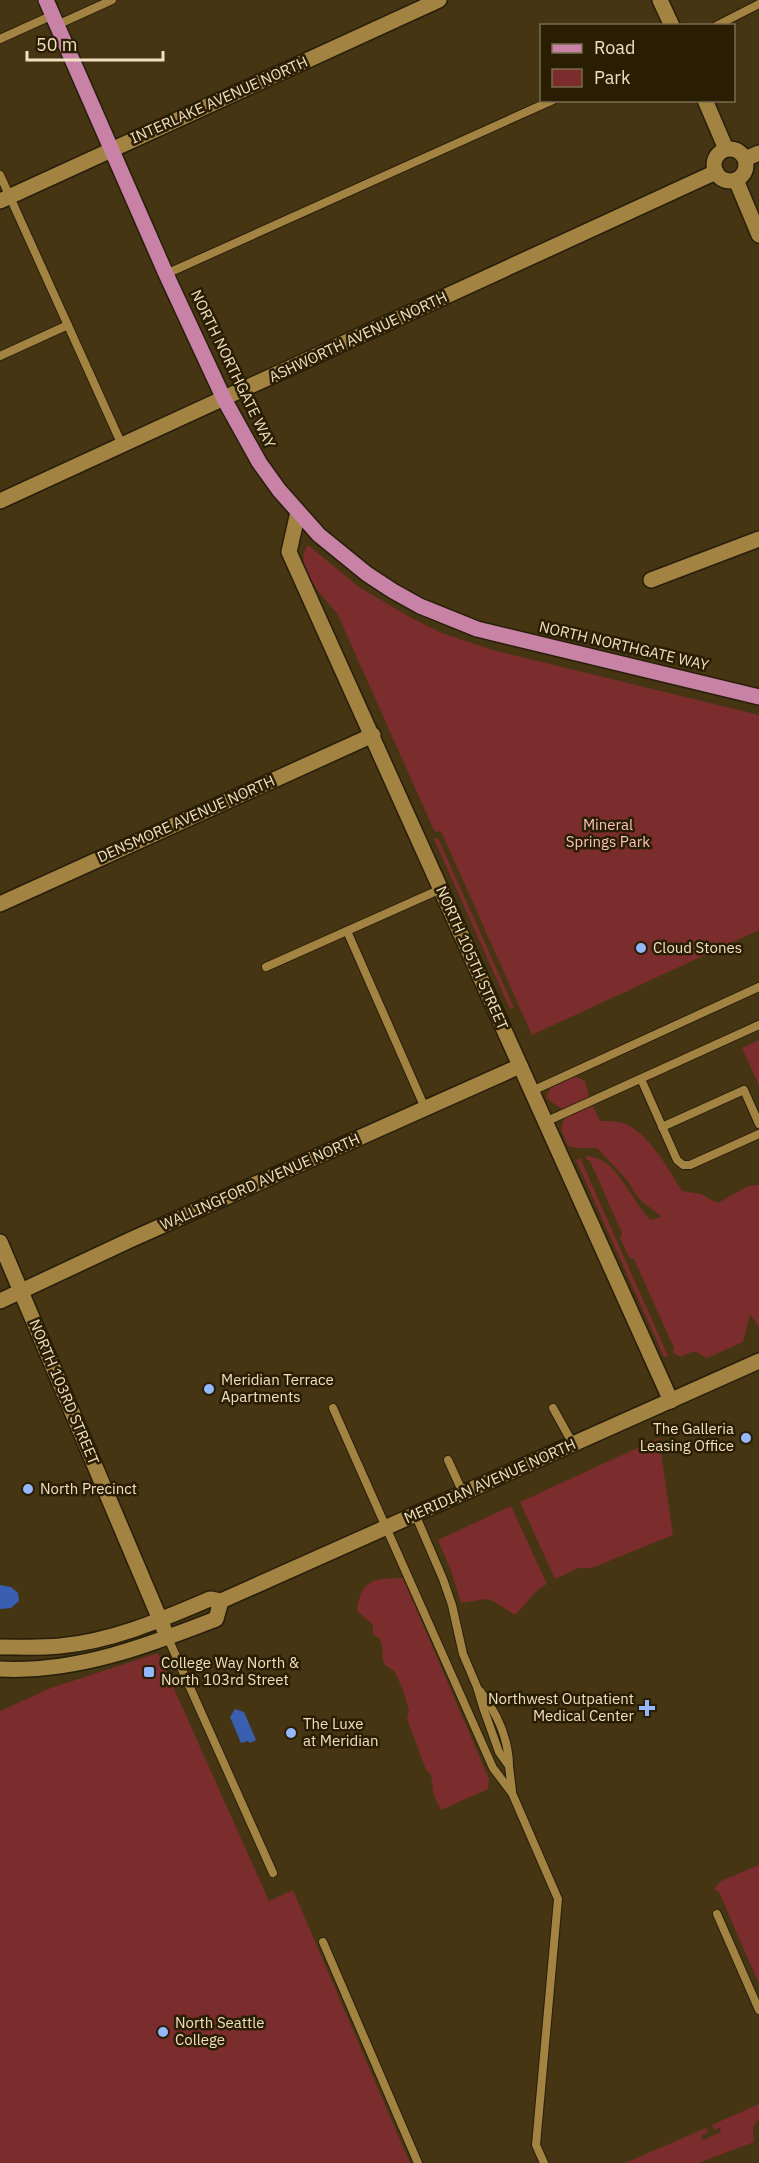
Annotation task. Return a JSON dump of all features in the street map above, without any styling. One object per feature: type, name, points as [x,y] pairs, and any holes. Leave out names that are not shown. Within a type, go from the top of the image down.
[{"type":"main road","name":"NORTH NORTHGATE WAY","points":[[46,0],[166,274],[224,399],[259,462],[298,513],[367,574],[420,606],[448,618],[477,629],[759,697]]},
{"type":"street","name":"INTERLAKE AVENUE NORTH","points":[[5,199],[439,0]]},
{"type":"street","points":[[660,0],[671,24]]},
{"type":"street","points":[[706,102],[726,149]]},
{"type":"street","points":[[726,149],[737,150],[752,156],[745,171],[736,180],[724,180],[716,172],[714,161],[726,149]]},
{"type":"street","name":"ASHWORTH AVENUE NORTH","points":[[0,501],[716,172]]},
{"type":"street","points":[[736,180],[759,235]]},
{"type":"street","name":"NORTH 105TH STREET","points":[[298,513],[289,552],[671,1401]]},
{"type":"street","points":[[651,580],[759,539]]},
{"type":"street","name":"DENSMORE AVENUE NORTH","points":[[0,904],[373,735]]},
{"type":"street","name":"WALLINGFORD AVENUE NORTH","points":[[0,1301],[520,1066]]},
{"type":"street","name":"NORTH 103RD STREET","points":[[0,1242],[164,1629]]},
{"type":"street","name":"MERIDIAN AVENUE NORTH","points":[[164,1629],[210,1599],[221,1601],[759,1361]]},
{"type":"street","points":[[0,1647],[58,1646],[164,1629]]},
{"type":"street","points":[[0,1669],[30,1669],[104,1658],[164,1629]]},
{"type":"lane","points":[[0,39],[112,0]]},
{"type":"lane","points":[[720,24],[759,4]]},
{"type":"lane","points":[[166,274],[549,102]]},
{"type":"lane","points":[[0,175],[5,199],[68,326],[122,445]]},
{"type":"lane","points":[[0,356],[68,326]]},
{"type":"lane","points":[[266,967],[441,889]]},
{"type":"lane","points":[[347,931],[425,1108]]},
{"type":"lane","points":[[532,1091],[759,987]]},
{"type":"lane","points":[[545,1122],[759,1025]]},
{"type":"lane","points":[[640,1079],[677,1160],[686,1165],[759,1134]]},
{"type":"lane","points":[[662,1127],[744,1090],[759,1124]]},
{"type":"lane","points":[[333,1408],[493,1768],[512,1793],[558,1899],[536,2145],[544,2163]]},
{"type":"lane","points":[[553,1408],[573,1444]]},
{"type":"lane","points":[[448,1460],[463,1493]]},
{"type":"lane","points":[[415,1514],[452,1605],[463,1654],[500,1752],[509,1766],[512,1793]]},
{"type":"lane","name":"NORTH 103RD STREET","points":[[164,1629],[273,1873]]},
{"type":"lane","points":[[717,1914],[759,2010]]},
{"type":"lane","points":[[323,1942],[418,2163]]},
{"type":"green space","name":"Mineral Springs Park","points":[[308,545],[359,587],[413,619],[442,633],[493,650],[759,715],[759,930],[532,1035],[441,831],[436,832],[433,828],[337,613],[317,590],[306,572],[304,553]]},
{"type":"green space","points":[[438,838],[514,1008],[510,1009],[434,839]]},
{"type":"green space","points":[[759,1040],[759,1086],[742,1048]]},
{"type":"green space","points":[[569,1073],[585,1081],[589,1097],[600,1121],[622,1123],[637,1131],[659,1155],[682,1191],[701,1194],[718,1203],[748,1186],[759,1185],[759,1327],[750,1314],[743,1342],[707,1358],[694,1351],[681,1357],[673,1353],[674,1348],[634,1259],[629,1257],[620,1238],[622,1233],[590,1161],[585,1156],[606,1163],[615,1171],[651,1220],[662,1217],[639,1199],[627,1180],[597,1148],[568,1146],[561,1129],[566,1112],[546,1098],[555,1078]]},
{"type":"green space","points":[[580,1158],[668,1356],[664,1357],[576,1160]]},
{"type":"green space","points":[[659,1438],[673,1535],[592,1568],[579,1568],[555,1579],[520,1502]]},
{"type":"green space","points":[[511,1506],[547,1584],[534,1594],[515,1615],[486,1599],[461,1603],[452,1573],[438,1540]]},
{"type":"green space","points":[[403,1578],[489,1779],[488,1789],[441,1810],[434,1796],[431,1775],[426,1770],[407,1719],[409,1710],[403,1690],[395,1672],[384,1664],[380,1639],[373,1634],[373,1625],[357,1611],[362,1592],[371,1582]]},
{"type":"green space","name":"North Seattle College","points":[[158,1653],[269,1901],[293,1890],[410,2163],[0,2163],[0,1711],[51,1688]]},
{"type":"green space","points":[[759,1865],[759,1984],[719,1892],[714,1889],[721,1881]]},
{"type":"green space","points":[[759,2104],[759,2119],[753,2127],[754,2142],[699,2163],[625,2163],[706,2128],[708,2133],[701,2135],[703,2140],[721,2132],[720,2128],[714,2130],[712,2125]]},
{"type":"water","points":[[0,1585],[11,1587],[18,1593],[19,1601],[11,1608],[0,1609]]},
{"type":"water","points":[[235,1709],[244,1712],[256,1740],[241,1743],[230,1717]]},
{"type":"place","name":"Cloud Stones","points":[[641,948]]},
{"type":"place","name":"Meridian Terrace Apartments","points":[[209,1389]]},
{"type":"place","name":"The Galleria Leasing Office","points":[[746,1438]]},
{"type":"place","name":"North Precinct","points":[[28,1489]]},
{"type":"place","name":"College Way North & North 103rd Street","points":[[149,1672]]},
{"type":"place","name":"Northwest Outpatient Medical Center","points":[[647,1708]]},
{"type":"place","name":"The Luxe at Meridian","points":[[291,1733]]},
{"type":"place","name":"North Seattle College","points":[[163,2032]]}]
